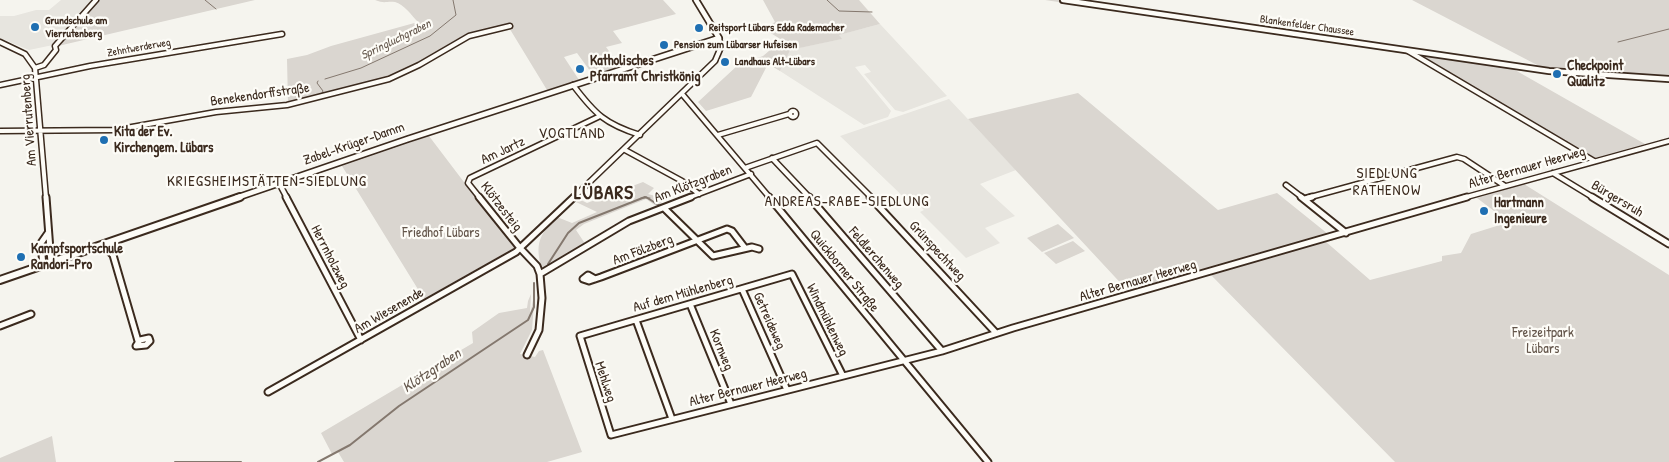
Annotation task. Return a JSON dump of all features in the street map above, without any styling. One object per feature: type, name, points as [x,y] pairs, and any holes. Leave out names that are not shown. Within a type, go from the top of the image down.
[{"type":"street","name":"Am Vierrutenberg","points":[[51,263],[35,68],[44,65],[56,50],[55,46],[96,0]]},
{"type":"street","points":[[696,0],[718,38]]},
{"type":"street","name":"Blankenfelder Chaussee","points":[[1063,0],[1549,71],[1669,79]]},
{"type":"street","name":"Benekendorffstraße","points":[[0,132],[115,130],[216,112],[287,105],[389,79],[419,65],[469,36],[510,26]]},
{"type":"street","name":"Zehntwerderweg","points":[[0,85],[90,66],[282,34]]},
{"type":"street","name":"Zabel-Krüger-Damm","points":[[0,280],[279,183],[718,38]]},
{"type":"street","name":"Am Wiesenende","points":[[268,392],[516,252],[683,95],[715,61],[721,47],[718,38]]},
{"type":"street","points":[[0,42],[25,53],[32,60],[35,68]]},
{"type":"street","points":[[1408,51],[1594,161]]},
{"type":"street","points":[[573,85],[598,117],[609,124],[640,135]]},
{"type":"street","name":"Quickborner Straße","points":[[683,95],[988,462]]},
{"type":"street","points":[[718,135],[779,115],[789,114]]},
{"type":"street","name":"Am Jartz","points":[[470,178],[598,117]]},
{"type":"street","name":"Alter Bernauer Heerweg","points":[[611,435],[904,361],[1669,140]]},
{"type":"street","name":"Grünspechtweg","points":[[772,158],[816,143],[889,216],[996,333]]},
{"type":"street","points":[[625,150],[682,181],[700,194]]},
{"type":"street","points":[[1305,199],[1457,157],[1464,159],[1505,186]]},
{"type":"street","points":[[745,168],[772,158]]},
{"type":"street","name":"Feldlerchenweg","points":[[772,158],[808,196],[942,350]]},
{"type":"street","name":"Bürgersruh","points":[[1553,173],[1669,244]]},
{"type":"street","name":"Am Klötzgraben","points":[[540,274],[629,221],[750,174]]},
{"type":"street","name":"Klötzesteig","points":[[470,178],[468,183],[520,248]]},
{"type":"street","name":"Herrnholzweg","points":[[279,183],[361,340]]},
{"type":"street","points":[[1286,185],[1346,233]]},
{"type":"street","name":"Am Fölzberg","points":[[664,208],[680,226],[698,240],[713,256],[745,248],[759,249]]},
{"type":"street","name":"Am Fölzberg","points":[[595,279],[727,229],[732,231],[745,248]]},
{"type":"street","name":"Am Vierrutenberg","points":[[43,266],[41,243],[48,233]]},
{"type":"street","points":[[112,242],[113,256],[138,341]]},
{"type":"street","points":[[103,244],[104,249],[113,256]]},
{"type":"street","points":[[520,248],[537,266],[540,274],[542,298],[540,326],[527,355]]},
{"type":"street","name":"Auf dem Mühlenberg","points":[[580,336],[792,274]]},
{"type":"street","name":"Windmühlenweg","points":[[792,274],[842,376]]},
{"type":"street","name":"Getreideweg","points":[[742,289],[787,390]]},
{"type":"street","name":"Kornweg","points":[[690,304],[731,404]]},
{"type":"street","points":[[0,326],[32,314]]},
{"type":"street","points":[[636,320],[672,419]]},
{"type":"street","name":"Mehlweg","points":[[580,336],[611,435]]},
{"type":"shaded area","name":"Grundschule am Vierrutenberg","points":[[61,0],[94,0],[53,45],[29,50],[0,38],[0,16],[14,16],[36,10],[49,10]]},
{"type":"shaded area","points":[[880,24],[947,96],[903,112],[895,110],[864,74],[871,72],[865,65],[855,67],[891,111],[888,117],[864,125],[780,71],[789,50],[841,39],[838,35]]},
{"type":"shaded area","points":[[949,99],[1016,170],[980,184],[1015,216],[985,228],[1000,243],[966,258],[920,212],[924,210],[919,205],[914,207],[840,136]]},
{"type":"green space","points":[[99,0],[255,0],[58,46]]},
{"type":"green space","points":[[375,0],[663,0],[676,14],[613,31],[622,43],[606,47],[620,66],[593,75],[577,53],[564,57],[579,80],[547,90],[508,26],[472,35],[390,78],[288,104],[287,59],[307,55],[331,46],[418,22],[398,3]]},
{"type":"green space","points":[[763,0],[859,0],[880,24],[839,35],[842,39],[790,50],[780,71],[768,64],[751,97],[706,111],[698,102],[738,65],[763,56],[782,40],[764,29],[775,22]]},
{"type":"green space","points":[[1045,0],[1084,0],[1541,67],[1412,0],[1669,0],[1669,82],[1515,70],[1645,144],[1591,159],[1414,55]]},
{"type":"green space","points":[[1078,93],[1218,210],[1277,193],[1328,234],[1128,291],[968,119]]},
{"type":"green space","name":"Friedhof Lübars","points":[[429,136],[514,248],[424,299],[342,166]]},
{"type":"green space","points":[[643,182],[654,188],[648,194],[655,196],[665,206],[659,208],[646,199],[584,224],[576,230],[586,245],[542,271],[539,254],[540,241],[542,235],[557,217],[572,223],[597,212],[576,202],[579,199],[587,203]]},
{"type":"green space","name":"Freizeitpark Lübars","points":[[1524,184],[1669,275],[1669,462],[1395,462],[1210,274],[1325,241],[1370,280],[1442,261],[1442,256],[1461,253],[1471,234],[1503,224],[1497,219],[1502,217],[1477,198]]},
{"type":"green space","points":[[1058,224],[1074,238],[1042,252],[1027,238]]},
{"type":"green space","points":[[1073,241],[1085,251],[1056,264],[1044,253]]},
{"type":"green space","points":[[535,290],[532,330],[520,354],[535,357],[539,351],[543,350],[582,452],[547,462],[344,462],[338,452],[332,454],[321,433],[473,343],[472,332],[499,313],[527,308],[531,294],[530,315]]},
{"type":"green space","points":[[52,436],[56,462],[0,462],[0,458]]},
{"type":"waterway","points":[[205,0],[216,9]]},
{"type":"waterway","name":"Springluchgraben","points":[[325,79],[361,68],[430,36],[456,15],[453,0]]},
{"type":"waterway","points":[[827,0],[839,11],[872,12]]},
{"type":"waterway","points":[[1618,42],[1669,29]]},
{"type":"waterway","name":"Springluchgraben","points":[[318,81],[317,83],[323,91],[321,95]]},
{"type":"waterway","name":"Klötzgraben","points":[[548,264],[568,233],[579,223],[642,198]]},
{"type":"waterway","name":"Klötzgraben","points":[[642,198],[648,198]]},
{"type":"waterway","name":"Klötzgraben","points":[[648,198],[660,206]]},
{"type":"waterway","name":"Klötzgraben","points":[[318,462],[350,445],[399,406],[528,320],[534,307],[534,283]]},
{"type":"waterway","name":"Klötzgraben","points":[[175,462],[241,462]]},
{"type":"place","name":"Grundschule am Vierrutenberg","points":[[35,27]]},
{"type":"place","name":"Reitsport Lübars Edda Rademacher","points":[[699,28]]},
{"type":"place","name":"Pension zum Lübarser Hufeisen","points":[[664,45]]},
{"type":"place","name":"Landhaus Alt-Lübars","points":[[725,62]]},
{"type":"place","name":"Katholisches Pfarramt Christkönig","points":[[580,69]]},
{"type":"place","name":"Checkpoint Qualitz","points":[[1557,74]]},
{"type":"place","name":"Kita der Ev. Kirchengem. Lübars","points":[[104,140]]},
{"type":"place","name":"Hartmann Ingenieure","points":[[1484,211]]},
{"type":"place","name":"Kampfsportschule Randori-Pro","points":[[21,257]]},
{"type":"district","name":"VOGTLAND","points":[[572,134]]},
{"type":"district","name":"KRIEGSHEIMSTÄTTEN-SIEDLUNG","points":[[267,182]]},
{"type":"district","name":"SIEDLUNG RATHENOW","points":[[1387,182]]},
{"type":"district","name":"LÜBARS","points":[[604,194]]},
{"type":"district","name":"ANDREAS-RABE-SIEDLUNG","points":[[847,202]]}]
